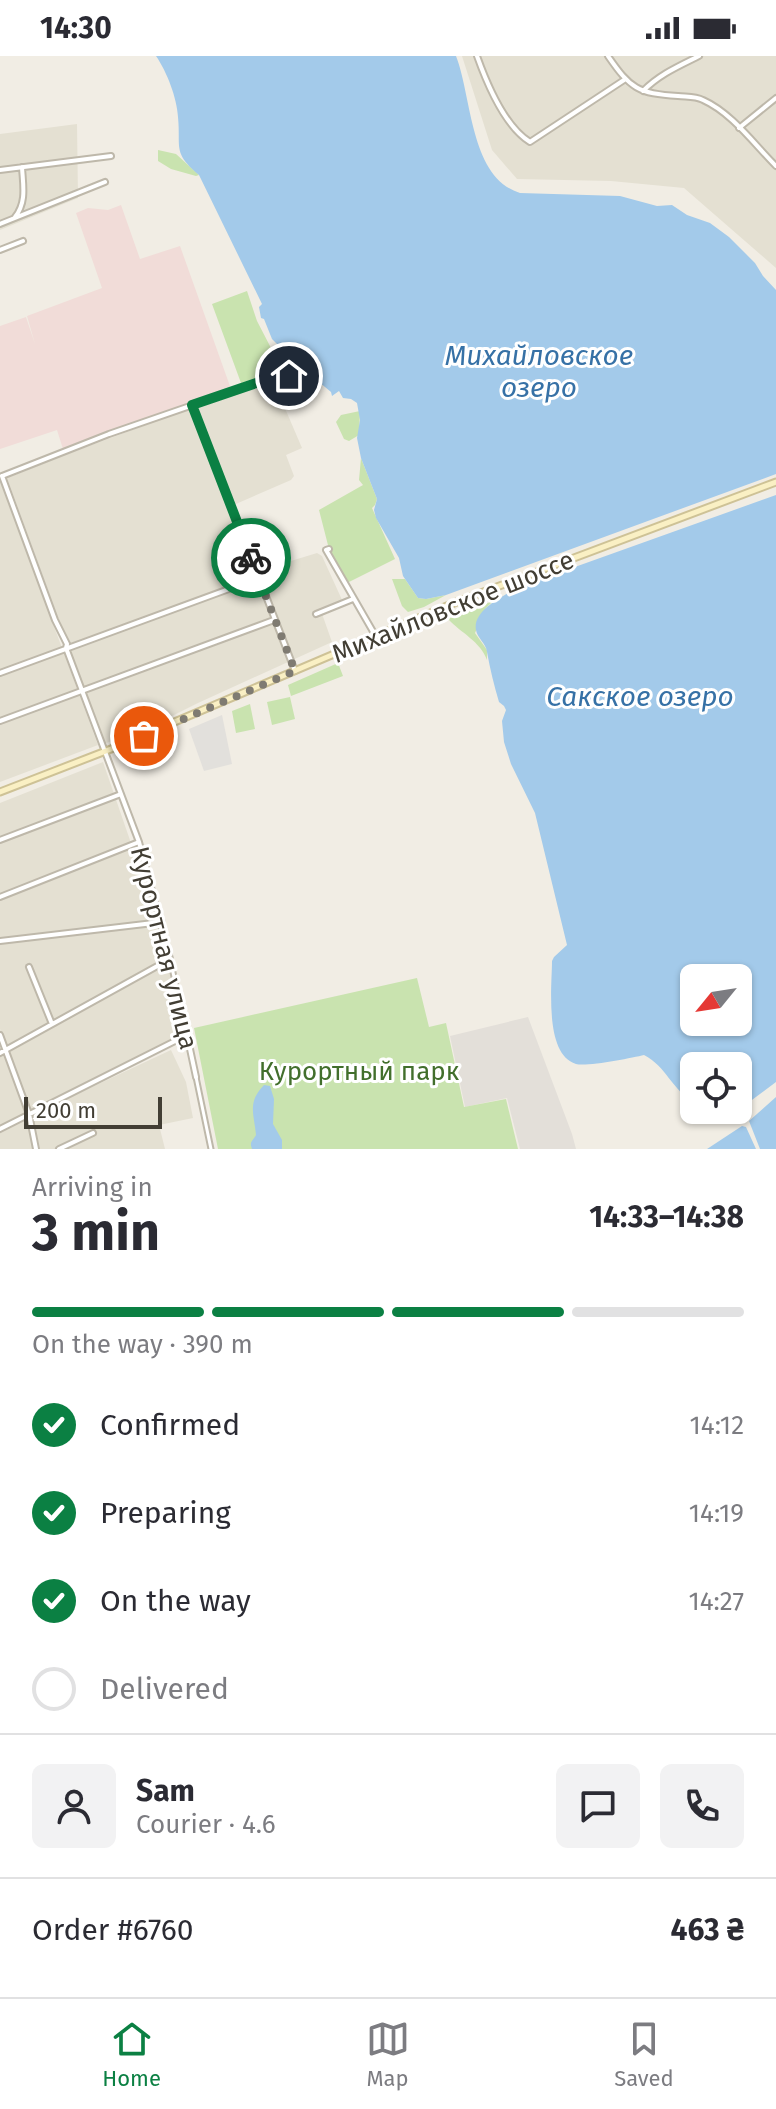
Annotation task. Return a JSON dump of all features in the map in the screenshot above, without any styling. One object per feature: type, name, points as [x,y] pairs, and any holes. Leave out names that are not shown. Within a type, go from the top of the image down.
[{"type":"main road","name":"Михайловское шоссе","points":[[0,792],[105,752],[454,603],[776,482]]},
{"type":"street","points":[[477,56],[490,90],[523,138],[530,142],[624,80]]},
{"type":"street","points":[[608,56],[624,80],[643,91],[698,97],[718,110],[776,166]]},
{"type":"street","points":[[643,91],[666,72],[699,56]]},
{"type":"street","points":[[739,128],[776,98]]},
{"type":"street","points":[[0,170],[111,156]]},
{"type":"street","points":[[13,219],[24,199],[22,167]]},
{"type":"street","points":[[0,224],[105,182]]},
{"type":"street","points":[[0,250],[23,241]]},
{"type":"street","points":[[1,476],[192,405],[274,377],[289,376]]},
{"type":"street","points":[[192,405],[295,671]]},
{"type":"street","name":"Курортная улица","points":[[1,476],[67,644],[139,842],[162,922],[211,1149]]},
{"type":"street","points":[[329,549],[326,550],[375,635]]},
{"type":"street","points":[[0,673],[259,578]]},
{"type":"street","points":[[316,614],[353,599]]},
{"type":"street","points":[[0,721],[274,620]]},
{"type":"street","points":[[0,840],[122,794]]},
{"type":"street","points":[[0,897],[139,842]]},
{"type":"street","points":[[0,941],[162,922]]},
{"type":"street","points":[[0,1053],[170,959]]},
{"type":"street","points":[[29,967],[52,1024]]},
{"type":"street","points":[[0,1035],[29,1114],[36,1149]]},
{"type":"street","points":[[0,1129],[187,1035]]},
{"type":"street","points":[[59,1149],[93,1133]]},
{"type":"shaded area","points":[[462,56],[776,56],[776,268],[684,188],[611,181],[517,179],[492,150]]},
{"type":"shaded area","points":[[77,124],[78,198],[0,230],[0,134]]},
{"type":"shaded area","points":[[121,205],[140,259],[180,246],[231,389],[63,449],[57,430],[0,449],[0,326],[26,317],[35,344],[27,316],[102,288],[76,213],[88,208],[108,210]]},
{"type":"shaded area","points":[[259,383],[268,404],[281,399],[302,448],[286,455],[294,476],[291,480],[229,507],[255,572],[317,553],[322,556],[343,602],[321,611],[332,642],[162,721],[104,744],[7,478]]},
{"type":"shaded area","points":[[0,481],[98,745],[0,782]]},
{"type":"shaded area","points":[[222,715],[232,764],[204,771],[189,729]]},
{"type":"shaded area","points":[[103,762],[170,956],[182,1036],[31,1110],[0,1029],[0,803]]},
{"type":"shaded area","points":[[528,1017],[576,1149],[520,1149],[507,1098],[465,1107],[450,1036]]},
{"type":"shaded area","points":[[0,1046],[25,1111],[35,1149],[0,1149]]},
{"type":"shaded area","points":[[171,1050],[186,1082],[193,1118],[159,1125],[165,1149],[40,1149],[32,1115]]},
{"type":"green space","points":[[158,150],[176,154],[199,175],[171,169],[158,161]]},
{"type":"green space","points":[[247,291],[257,321],[271,348],[289,366],[241,383],[212,304]]},
{"type":"green space","points":[[360,411],[359,435],[349,441],[344,439],[336,422],[341,415]]},
{"type":"green space","points":[[361,458],[377,499],[372,508],[395,559],[347,583],[329,549],[319,510],[363,485],[359,480]]},
{"type":"green space","points":[[392,579],[405,579],[418,598],[446,595],[408,612],[402,606]]},
{"type":"green space","points":[[493,601],[486,608],[475,633],[487,650],[487,660],[475,642],[448,619]]},
{"type":"green space","points":[[338,663],[343,676],[291,696],[288,685]]},
{"type":"green space","points":[[290,697],[295,719],[272,725],[267,702]]},
{"type":"green space","points":[[250,704],[255,729],[236,733],[232,711]]},
{"type":"green space","name":"Курортный парк","points":[[417,978],[429,1027],[446,1023],[464,1107],[506,1099],[518,1149],[218,1149],[194,1028]]},
{"type":"water","name":"Михайловское озеро","points":[[156,56],[456,56],[482,154],[491,171],[504,184],[520,193],[620,196],[657,206],[672,205],[687,215],[710,223],[755,263],[776,290],[776,474],[446,595],[418,598],[403,576],[399,558],[376,518],[374,510],[377,499],[361,458],[357,438],[360,420],[357,403],[343,398],[339,391],[332,396],[319,382],[315,384],[313,373],[305,364],[300,359],[295,362],[272,339],[261,318],[259,307],[262,304],[199,175],[181,155],[176,102],[168,77]]},
{"type":"water","name":"Сакское озеро","points":[[776,495],[776,1082],[752,1100],[752,1052],[680,1052],[680,1091],[658,1065],[644,1055],[581,1065],[566,1058],[559,1047],[552,1018],[552,961],[567,945],[535,813],[504,742],[502,721],[506,710],[499,702],[486,649],[476,630],[479,616],[498,599],[519,587]]},
{"type":"water","points":[[264,1085],[270,1086],[274,1099],[273,1124],[282,1140],[282,1149],[252,1149],[251,1146],[256,1135],[253,1103]]},
{"type":"water","points":[[776,1097],[776,1149],[760,1149],[750,1124],[752,1118]]},
{"type":"water","points":[[742,1126],[746,1127],[756,1149],[707,1149]]},
{"type":"way so far","points":[[144,736],[295,671],[251,558]]},
{"type":"route","points":[[251,558],[192,405],[274,377],[289,376]]}]
